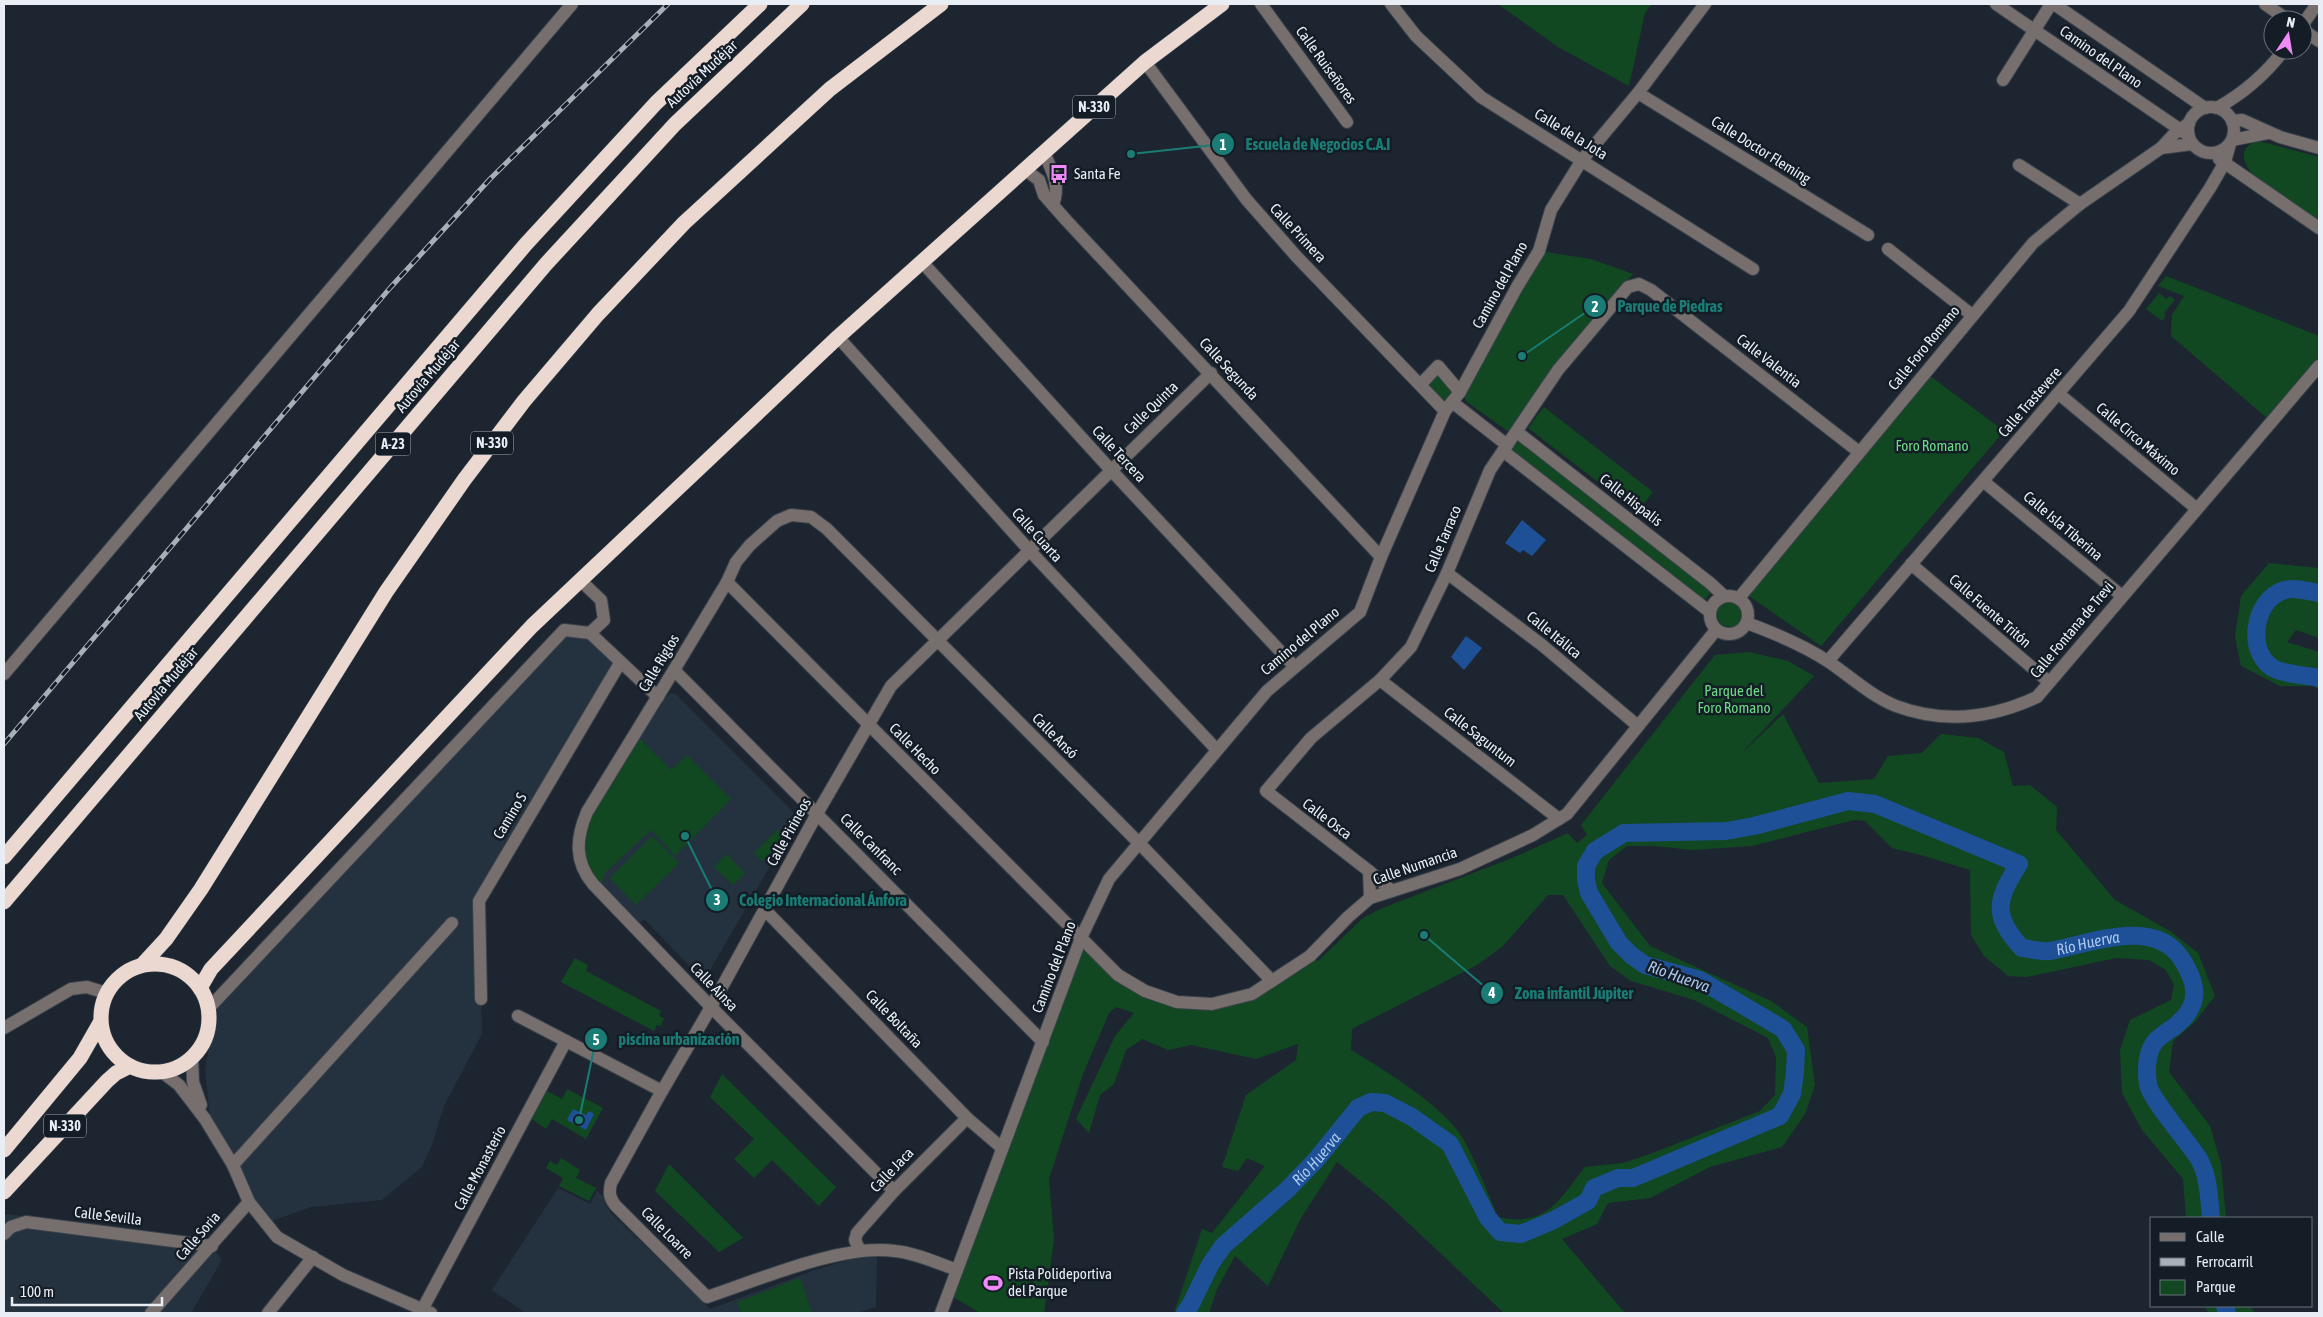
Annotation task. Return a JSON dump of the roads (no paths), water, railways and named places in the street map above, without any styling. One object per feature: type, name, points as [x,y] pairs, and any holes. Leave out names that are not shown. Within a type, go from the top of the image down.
[{"type":"highway","name":"Autovía Mudéjar","points":[[4,857],[526,244],[656,103],[760,4]]},
{"type":"highway","name":"Autovía Mudéjar","points":[[4,902],[546,264],[674,124],[802,4]]},
{"type":"highway","name":"N-330","points":[[142,965],[160,964],[179,969],[200,988],[208,1009],[205,1038],[192,1058],[179,1068],[162,1072],[146,1071],[130,1066],[113,1053],[107,1044],[100,1023],[102,1002],[106,992],[118,978],[142,965],[162,944],[201,889],[386,592],[464,480],[524,401],[598,314],[684,223],[830,89],[941,4]]},
{"type":"highway","name":"N-330","points":[[200,988],[218,961],[532,626],[838,337],[1024,169],[1146,62],[1222,4]]},
{"type":"highway","name":"N-330","points":[[4,1150],[80,1058],[100,1023]]},
{"type":"highway","name":"N-330","points":[[4,1192],[107,1081],[116,1073],[130,1066]]},
{"type":"street","points":[[4,674],[572,4]]},
{"type":"street","name":"Calle Ruiseñores","points":[[1261,4],[1347,122]]},
{"type":"street","name":"Calle de la Jota","points":[[1391,4],[1416,36],[1481,97],[1753,269]]},
{"type":"street","name":"Camino del Plano","points":[[941,1313],[1002,1148],[1020,1107],[1081,938],[1109,878],[1267,690],[1360,612],[1381,557],[1448,407],[1460,392],[1517,287],[1539,251],[1552,210],[1582,160],[1638,93],[1705,4]]},
{"type":"street","name":"Camino del Plano","points":[[1996,4],[2187,133]]},
{"type":"street","points":[[2003,80],[2052,4]]},
{"type":"street","name":"Camino del Plano","points":[[2052,4],[2211,108]]},
{"type":"street","points":[[2276,60],[2242,94],[2193,115],[2187,133],[2200,151],[2211,154],[2225,162],[2319,228]]},
{"type":"street","name":"Calle Primera","points":[[1146,62],[1246,199],[1298,257],[1420,384],[1448,407]]},
{"type":"street","name":"Calle Doctor Fleming","points":[[1638,93],[1868,235]]},
{"type":"street","points":[[2232,120],[2242,94]]},
{"type":"street","points":[[2211,108],[2226,112],[2232,120],[2234,130],[2231,142],[2222,151],[2211,154]]},
{"type":"street","points":[[2232,120],[2247,122],[2268,133],[2319,148]]},
{"type":"street","name":"Calle Foro Romano","points":[[1739,598],[2033,243],[2080,204],[2161,148],[2187,133]]},
{"type":"street","name":"Calle Foro Romano","points":[[2161,148],[2187,133]]},
{"type":"street","points":[[2231,142],[2268,133]]},
{"type":"street","name":"Calle Trastevere","points":[[1828,661],[2129,311],[2189,221],[2225,162],[2231,142]]},
{"type":"street","points":[[1044,152],[1052,165],[1057,185],[1053,205]]},
{"type":"street","points":[[2019,165],[2080,204]]},
{"type":"street","name":"Calle Segunda","points":[[1024,169],[1039,180],[1044,195],[1053,205],[1381,557]]},
{"type":"street","points":[[1888,249],[1972,315]]},
{"type":"street","name":"Calle Tercera","points":[[922,262],[1110,469],[1294,666]]},
{"type":"street","name":"Calle Tarraco","points":[[1266,791],[1311,738],[1380,680],[1411,647],[1447,573],[1490,470],[1558,370],[1628,287],[1633,284]]},
{"type":"street","name":"Calle Valentia","points":[[1633,284],[1640,284],[1652,290],[1859,452]]},
{"type":"street","name":"Calle Cuarta","points":[[838,337],[1029,550],[1217,750]]},
{"type":"street","points":[[1420,384],[1438,366],[1460,392]]},
{"type":"street","name":"Calle Fontana de Trevi","points":[[1747,623],[1765,629],[1828,661],[1866,690],[1896,706],[1936,716],[1976,716],[2011,709],[2037,697],[2319,366]]},
{"type":"street","name":"Calle Quinta","points":[[1029,550],[1110,469],[1211,373]]},
{"type":"street","name":"Calle Circo Máximo","points":[[2058,394],[2197,509]]},
{"type":"street","points":[[1448,407],[1504,448],[1710,612]]},
{"type":"street","name":"Calle Hispalis","points":[[1517,432],[1703,577],[1724,596]]},
{"type":"street","name":"Calle Isla Tiberina","points":[[1983,481],[2122,596]]},
{"type":"street","name":"Calle Riglos","points":[[581,865],[578,840],[580,828],[587,812],[727,582],[736,562],[750,545],[777,521],[791,515],[811,517]]},
{"type":"street","name":"Calle Ansó","points":[[811,517],[826,529],[1139,843],[1272,981]]},
{"type":"street","name":"Calle Pirineos","points":[[610,1190],[611,1183],[662,1091],[711,1008],[818,812],[890,686],[1029,550]]},
{"type":"street","name":"Calle Fuente Tritón","points":[[1911,564],[2048,682]]},
{"type":"street","name":"Calle Itálica","points":[[1447,573],[1542,645],[1638,726]]},
{"type":"street","points":[[580,580],[601,600],[604,620],[590,633]]},
{"type":"street","name":"Calle Hecho","points":[[727,582],[1081,938]]},
{"type":"street","points":[[1724,596],[1739,598],[1747,607],[1747,623],[1739,632],[1733,634],[1721,633],[1716,630],[1710,619],[1710,612],[1714,602],[1724,596]]},
{"type":"street","points":[[208,1009],[564,630],[590,633],[620,664],[658,697]]},
{"type":"street","name":"Calle Numancia","points":[[1081,938],[1126,981],[1153,995],[1177,1002],[1212,1004],[1252,994],[1310,956],[1370,898],[1460,869],[1533,835],[1567,814],[1716,630]]},
{"type":"street","name":"Camino S","points":[[481,1000],[479,901],[620,664]]},
{"type":"street","name":"Calle Canfranc","points":[[674,670],[818,812],[1043,1042]]},
{"type":"street","name":"Calle Saguntum","points":[[1380,680],[1559,819]]},
{"type":"street","name":"Calle Osca","points":[[1266,791],[1392,891]]},
{"type":"street","name":"Calle Ainsa","points":[[581,865],[593,884],[711,1008],[894,1191]]},
{"type":"street","points":[[1369,871],[1370,898]]},
{"type":"street","name":"Calle Boltaña","points":[[765,910],[966,1118],[1002,1148]]},
{"type":"street","points":[[233,1165],[452,923]]},
{"type":"street","points":[[4,1028],[71,989],[87,987],[106,992]]},
{"type":"street","points":[[518,1016],[662,1091]]},
{"type":"street","name":"Calle Monasterio","points":[[420,1311],[566,1042]]},
{"type":"street","points":[[192,1058],[193,1082],[205,1119]]},
{"type":"street","points":[[162,1072],[179,1085],[205,1119],[233,1165],[249,1202],[277,1237],[343,1275],[420,1311]]},
{"type":"street","name":"Calle Jaca","points":[[860,1251],[855,1240],[857,1232],[894,1191],[966,1118]]},
{"type":"street","name":"Calle Loarre","points":[[610,1190],[610,1198],[615,1205],[708,1297],[819,1260],[860,1251]]},
{"type":"street","name":"Calle Soria","points":[[150,1313],[212,1246],[249,1202]]},
{"type":"street","name":"Calle Sevilla","points":[[4,1234],[11,1226],[26,1222],[212,1246]]},
{"type":"street","points":[[860,1251],[895,1250],[957,1270]]},
{"type":"street","points":[[268,1313],[313,1257]]},
{"type":"water","points":[[1522,520],[1546,540],[1532,556],[1523,550],[1520,553],[1505,543]]},
{"type":"water","points":[[1466,636],[1482,648],[1464,670],[1451,657]]},
{"type":"water","points":[[573,1109],[586,1115],[589,1111],[594,1114],[586,1130],[567,1120]]},
{"type":"waterway","name":"Río Huerva","points":[[2319,593],[2289,589],[2274,595],[2265,604],[2257,628],[2257,641],[2260,653],[2267,663],[2282,672],[2319,678]]},
{"type":"waterway","name":"Río Huerva","points":[[1185,1313],[1210,1265],[1223,1246],[1288,1189],[1316,1160],[1358,1108],[1371,1102],[1385,1103],[1412,1117],[1450,1144],[1488,1218],[1500,1232],[1521,1234],[1554,1220],[1588,1201],[1594,1188],[1618,1178],[1633,1178],[1780,1116],[1792,1094],[1796,1050],[1783,1029],[1700,980],[1645,965],[1631,955],[1619,943],[1589,893],[1586,880],[1586,866],[1595,851],[1624,833],[1726,831],[1754,826],[1848,801],[1875,804],[2019,864],[2006,887],[2001,907],[2005,926],[2022,948],[2049,951],[2119,936],[2137,936],[2154,938],[2169,945],[2181,958],[2194,985],[2193,1002],[2183,1019],[2161,1036],[2151,1048],[2148,1058],[2147,1079],[2155,1099],[2199,1159],[2205,1173],[2211,1217]]},
{"type":"waterway","name":"Río Huerva","points":[[2225,1307],[2227,1313]]},
{"type":"railway","points":[[4,744],[390,288],[490,179],[668,4]]},
{"type":"place","name":"Escuela de Negocios C.A.I","points":[[1131,154]]},
{"type":"place","name":"Santa Fe","points":[[1059,174]]},
{"type":"place","name":"Parque de Piedras","points":[[1522,356]]},
{"type":"place","name":"Colegio Internacional Ánfora","points":[[685,836]]},
{"type":"place","name":"Zona infantil Júpiter","points":[[1424,935]]},
{"type":"place","name":"piscina urbanización","points":[[579,1120]]},
{"type":"place","name":"Pista Polideportiva del Parque","points":[[993,1283]]},
{"type":"park label","name":"Foro Romano","points":[[1932,446]]},
{"type":"park label","name":"Parque del Foro Romano","points":[[1734,700]]}]
